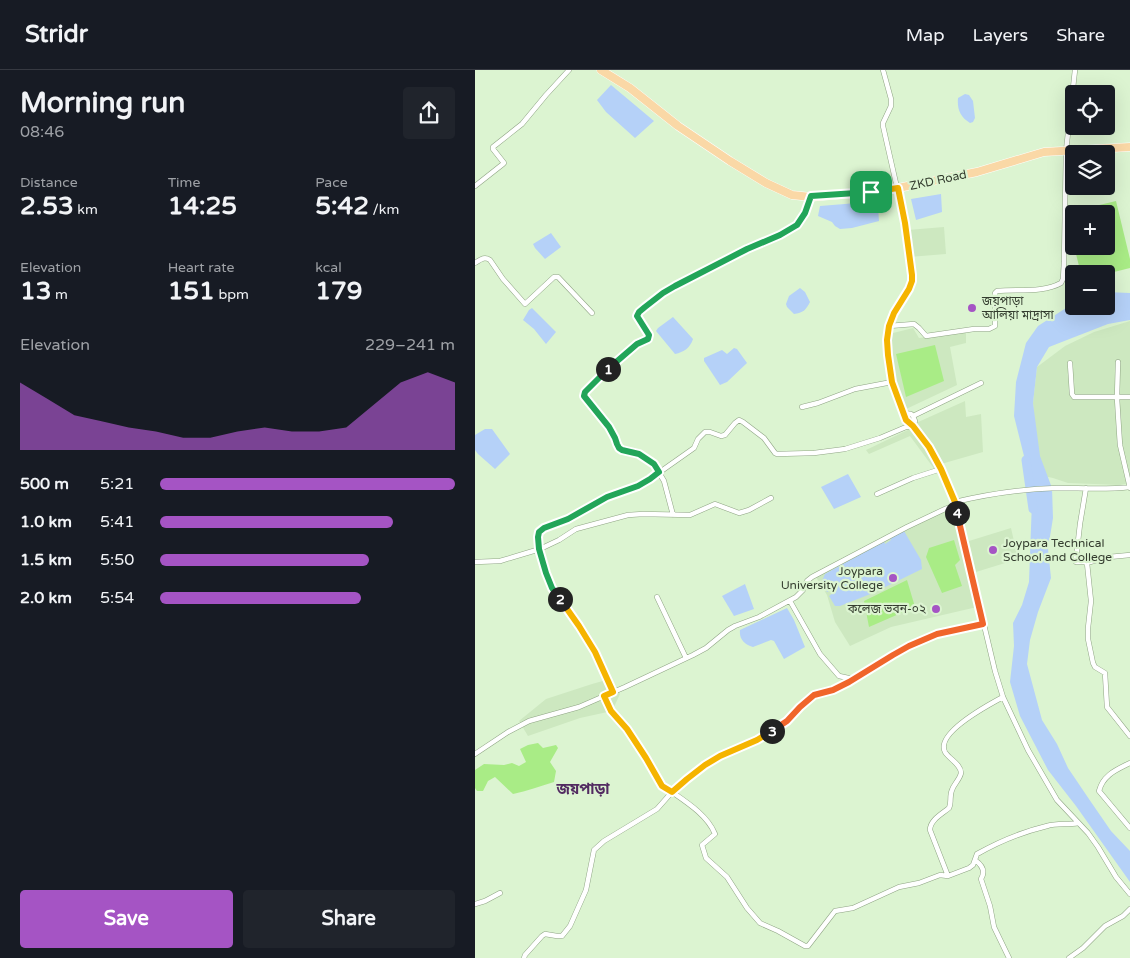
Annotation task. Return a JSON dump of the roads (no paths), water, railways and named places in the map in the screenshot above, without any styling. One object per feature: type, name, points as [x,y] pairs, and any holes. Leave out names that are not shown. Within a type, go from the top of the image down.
[{"type":"main road","name":"ZKD Road","points":[[601,70],[630,88],[678,126],[755,177],[776,189],[792,195],[811,196],[871,192],[898,188],[977,172],[1044,152],[1065,151]]},
{"type":"main road","name":"ZKD Road","points":[[1115,148],[1130,147]]},
{"type":"street","points":[[475,186],[504,163],[493,149],[493,146],[522,124],[569,70]]},
{"type":"street","points":[[883,70],[891,99],[891,106],[883,126],[905,223],[912,281],[889,326],[887,340],[892,382],[908,422],[929,447],[941,469],[955,504],[983,624],[1003,697],[1028,750],[1057,800],[1098,847],[1117,878],[1130,894]]},
{"type":"street","points":[[1067,145],[1075,70]]},
{"type":"street","points":[[889,326],[914,324],[926,336],[993,328],[995,326],[995,293],[997,290],[1045,288],[1061,283],[1063,279],[1065,194]]},
{"type":"street","points":[[673,515],[664,481],[654,464],[639,454],[619,448],[609,427],[588,402],[584,393],[596,379],[626,353],[637,344],[648,339],[649,335],[637,316],[639,312],[675,286],[797,225],[805,213],[811,196]]},
{"type":"street","points":[[475,263],[487,258],[491,260],[503,279],[525,304],[554,276],[558,277],[592,313]]},
{"type":"street","points":[[475,754],[529,720],[573,709],[706,648],[728,630],[759,617],[800,594],[807,581],[812,577],[907,526],[945,508],[993,494],[1017,490],[1130,487],[1120,445],[1117,398],[1118,362]]},
{"type":"street","points":[[1070,363],[1071,394],[1074,398],[1130,397]]},
{"type":"street","points":[[802,407],[855,389],[892,382]]},
{"type":"street","points":[[913,416],[981,383]]},
{"type":"street","points":[[904,413],[913,416]]},
{"type":"street","points":[[913,416],[915,418],[913,426]]},
{"type":"street","points":[[613,692],[595,652],[552,588],[539,549],[539,532],[544,528],[568,519],[607,497],[638,486],[693,448],[705,432],[721,436],[725,435],[739,420],[764,438],[772,451],[777,454],[814,454],[845,449],[913,426]]},
{"type":"street","points":[[877,494],[941,469]]},
{"type":"street","points":[[1086,488],[1075,559],[1077,562],[1087,563],[1130,555]]},
{"type":"street","points":[[475,562],[500,561],[539,549],[591,524],[628,515],[689,515],[715,504],[734,513],[742,513],[771,498]]},
{"type":"street","points":[[1087,563],[1091,601],[1088,639],[1092,660],[1095,667],[1105,673],[1107,707],[1130,736]]},
{"type":"street","points":[[657,597],[686,658]]},
{"type":"street","points":[[789,601],[820,654],[839,676],[853,679]]},
{"type":"street","points":[[524,958],[545,934],[562,936],[566,933],[586,890],[594,850],[604,841],[657,809],[672,792],[705,765],[720,756],[757,740],[787,721],[814,695],[833,690],[916,643],[937,634],[983,624]]},
{"type":"street","points":[[604,696],[611,711],[627,729],[662,786],[689,803],[713,829],[715,834],[701,845],[706,858],[727,877],[747,908],[760,923],[778,930],[805,946],[809,946],[835,911],[853,908],[899,887],[919,883],[940,875],[948,876],[969,868],[973,865],[977,854],[1025,832],[1049,825],[1078,823]]},
{"type":"street","points":[[948,876],[930,830],[932,822],[951,806],[950,795],[952,788],[961,774],[961,770],[945,751],[945,740],[950,733],[982,709],[1003,697]]},
{"type":"street","points":[[1130,763],[1113,772],[1101,783],[1099,791],[1130,828]]},
{"type":"street","points":[[975,860],[980,863],[983,869],[981,879],[995,928],[1009,958]]},
{"type":"street","points":[[475,904],[500,893]]},
{"type":"street","points":[[1069,958],[1083,948],[1105,926],[1123,916],[1130,909]]},
{"type":"water","points":[[611,85],[654,121],[635,138],[606,112],[597,100]]},
{"type":"water","points":[[965,94],[969,95],[973,101],[975,118],[970,123],[962,115],[958,106],[958,98]]},
{"type":"water","points":[[941,194],[942,212],[916,220],[911,199]]},
{"type":"water","points":[[869,202],[878,208],[879,221],[840,229],[832,222],[818,216],[820,206]]},
{"type":"water","points":[[551,233],[561,247],[545,259],[533,244]]},
{"type":"water","points":[[800,288],[805,292],[810,302],[804,311],[794,314],[786,304],[789,296]]},
{"type":"water","points":[[1115,292],[1130,293],[1130,320],[1108,324],[1049,347],[1037,367],[1033,403],[1040,456],[1052,488],[1053,518],[1048,549],[1051,578],[1030,640],[1027,664],[1042,720],[1057,744],[1068,768],[1111,831],[1130,851],[1130,882],[1048,770],[1020,716],[1010,682],[1014,646],[1013,623],[1022,605],[1029,582],[1032,501],[1028,472],[1014,416],[1016,382],[1026,343],[1038,326],[1065,309],[1065,315],[1115,315]]},
{"type":"water","points":[[532,308],[556,332],[546,344],[534,329],[523,320]]},
{"type":"water","points":[[673,317],[693,339],[686,349],[675,354],[656,331]]},
{"type":"water","points":[[734,348],[737,349],[747,363],[727,382],[720,385],[704,361],[704,358],[722,350],[727,354]]},
{"type":"water","points":[[485,429],[492,429],[510,454],[495,469],[475,450],[475,435]]},
{"type":"water","points":[[848,474],[861,497],[834,509],[821,487]]},
{"type":"water","points":[[904,531],[921,560],[922,569],[873,593],[840,606],[835,606],[829,596],[833,593],[831,590],[827,592],[822,581],[825,574],[884,541],[885,544],[891,540],[890,538]]},
{"type":"water","points":[[745,584],[754,609],[734,616],[722,596]]},
{"type":"water","points":[[787,608],[805,647],[784,659],[774,641],[771,640],[753,647],[743,641],[740,636],[740,630]]},
{"type":"waterway","points":[[1026,460],[1033,509]]},
{"type":"place","name":"জয়পাড়া আলিয়া মাদ্রাসা","points":[[972,308]]},
{"type":"place","name":"Joypara Technical School and College","points":[[993,550]]},
{"type":"place","name":"Joypara University College","points":[[893,578]]},
{"type":"place","name":"কলেজ ভবন-০২","points":[[936,609]]},
{"type":"district","name":"জয়পাড়া","points":[[583,789]]}]
